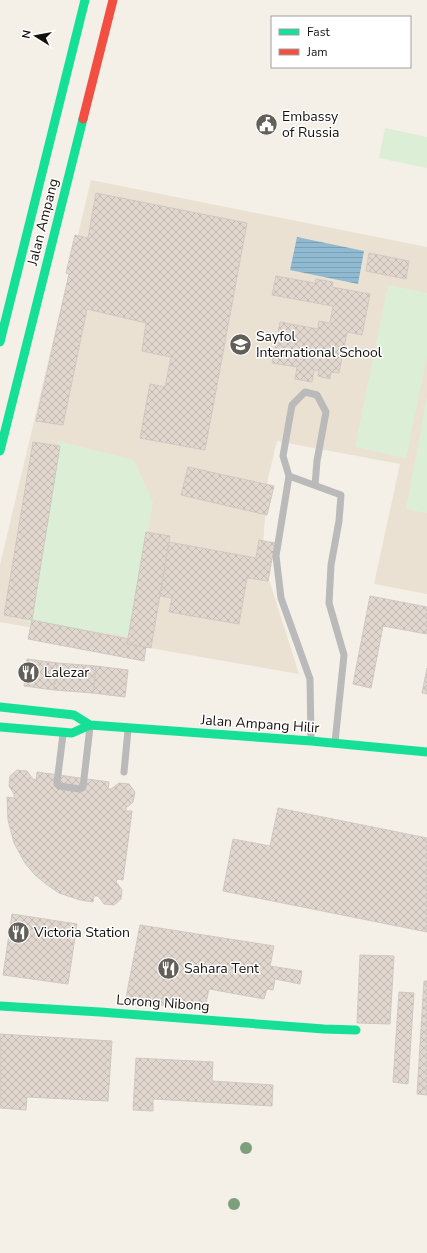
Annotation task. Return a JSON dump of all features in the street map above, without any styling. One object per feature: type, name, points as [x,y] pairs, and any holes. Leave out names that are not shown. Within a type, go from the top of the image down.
[{"type":"street","name":"Jalan Ampang","points":[[1,336],[85,0]]},
{"type":"street","name":"Jalan Ampang","points":[[0,451],[113,0]]},
{"type":"street","points":[[0,702],[4,707]]},
{"type":"street","name":"Jalan Ampang Hilir","points":[[4,707],[64,723],[72,733],[90,725]]},
{"type":"street","name":"Jalan Ampang Hilir","points":[[0,727],[11,728],[64,723],[74,715],[90,725],[311,741],[427,752]]},
{"type":"street","points":[[0,733],[11,728]]},
{"type":"street","name":"Lorong Nibong","points":[[0,1006],[356,1030]]},
{"type":"lane","points":[[311,741],[310,679],[281,598],[276,556],[289,476],[283,456],[292,405],[305,392],[317,395],[326,412],[314,485]]},
{"type":"lane","points":[[289,476],[341,495],[339,521],[331,566],[329,603],[344,655],[335,744]]},
{"type":"lane","points":[[64,723],[57,783],[59,786],[80,789],[83,787],[90,725]]},
{"type":"lane","points":[[124,772],[128,728]]},
{"type":"shaded area","name":"Sayfol International School","points":[[91,180],[427,247],[427,594],[374,584],[400,464],[277,441],[268,478],[262,558],[299,674],[0,622],[0,565]]},
{"type":"green space","points":[[385,128],[427,137],[427,168],[379,158]]},
{"type":"green space","points":[[388,285],[427,293],[427,356],[406,458],[355,447]]},
{"type":"green space","points":[[427,397],[427,513],[406,509]]},
{"type":"green space","points":[[58,441],[134,460],[153,502],[128,636],[28,622]]},
{"type":"water","points":[[297,237],[364,251],[358,284],[290,270]]},
{"type":"building","points":[[96,193],[247,223],[205,450],[140,438],[150,384],[165,387],[171,357],[142,351],[146,323],[87,309],[63,425],[36,421],[69,274],[66,273],[75,235],[88,238]]},
{"type":"building","points":[[369,253],[409,261],[406,279],[366,271]]},
{"type":"building","points":[[276,276],[315,283],[316,279],[333,282],[332,287],[370,294],[362,335],[347,332],[339,373],[331,372],[330,379],[318,376],[319,371],[314,370],[312,382],[295,379],[297,367],[272,363],[280,322],[318,329],[319,321],[330,323],[333,306],[272,295]]},
{"type":"building","points":[[33,442],[60,446],[32,620],[4,615]]},
{"type":"building","points":[[188,467],[274,486],[267,515],[181,495]]},
{"type":"building","points":[[146,532],[170,536],[151,648],[127,644]]},
{"type":"building","points":[[259,540],[275,543],[268,581],[247,578],[239,624],[169,612],[172,598],[160,596],[169,542],[256,558]]},
{"type":"building","points":[[370,596],[427,607],[427,634],[383,626],[371,688],[353,684]]},
{"type":"building","points":[[32,620],[128,639],[127,644],[146,647],[144,661],[28,639]]},
{"type":"building","points":[[27,659],[57,663],[54,690],[24,686]]},
{"type":"building","points":[[57,663],[96,666],[93,693],[54,690]]},
{"type":"building","points":[[96,666],[128,670],[125,697],[93,693]]},
{"type":"building","points":[[427,668],[427,694],[422,693]]},
{"type":"building","points":[[17,770],[27,771],[33,779],[36,780],[37,772],[109,782],[108,789],[111,789],[119,783],[129,784],[135,792],[133,802],[126,808],[126,811],[132,811],[123,880],[117,879],[116,882],[122,890],[121,899],[114,905],[104,904],[98,896],[94,896],[93,902],[80,900],[59,893],[35,875],[25,863],[14,843],[8,820],[7,797],[14,798],[14,794],[9,786],[10,776]]},
{"type":"building","points":[[278,808],[427,838],[427,932],[223,891],[233,839],[270,846]]},
{"type":"building","points":[[12,914],[77,924],[68,984],[3,975]]},
{"type":"building","points":[[140,925],[274,946],[270,966],[302,971],[300,984],[275,979],[273,990],[267,989],[264,999],[209,989],[205,1008],[125,1003]]},
{"type":"building","points":[[360,955],[394,956],[390,1024],[357,1023]]},
{"type":"building","points":[[424,981],[427,981],[427,1095],[417,1094]]},
{"type":"building","points":[[399,992],[414,993],[408,1084],[393,1082]]},
{"type":"building","points":[[0,1034],[112,1041],[108,1101],[27,1097],[26,1110],[0,1108]]},
{"type":"building","points":[[136,1058],[213,1062],[212,1081],[273,1085],[272,1106],[153,1099],[153,1111],[133,1110]]},
{"type":"traffic: fast","points":[[0,342],[85,0]]},
{"type":"traffic: fast","points":[[0,451],[83,119]]},
{"type":"traffic: fast","points":[[0,707],[74,715],[90,725],[311,741],[427,752]]},
{"type":"traffic: fast","points":[[0,727],[72,733],[90,725]]},
{"type":"traffic: fast","points":[[0,1006],[356,1030]]},
{"type":"traffic: jam","points":[[83,119],[113,0]]},
{"type":"place","name":"Embassy of Russia","points":[[266,124]]},
{"type":"place","name":"Sayfol International School","points":[[240,344]]},
{"type":"place","name":"Lalezar","points":[[29,672]]},
{"type":"place","name":"Victoria Station","points":[[19,932]]},
{"type":"place","name":"Sahara Tent","points":[[168,968]]}]
